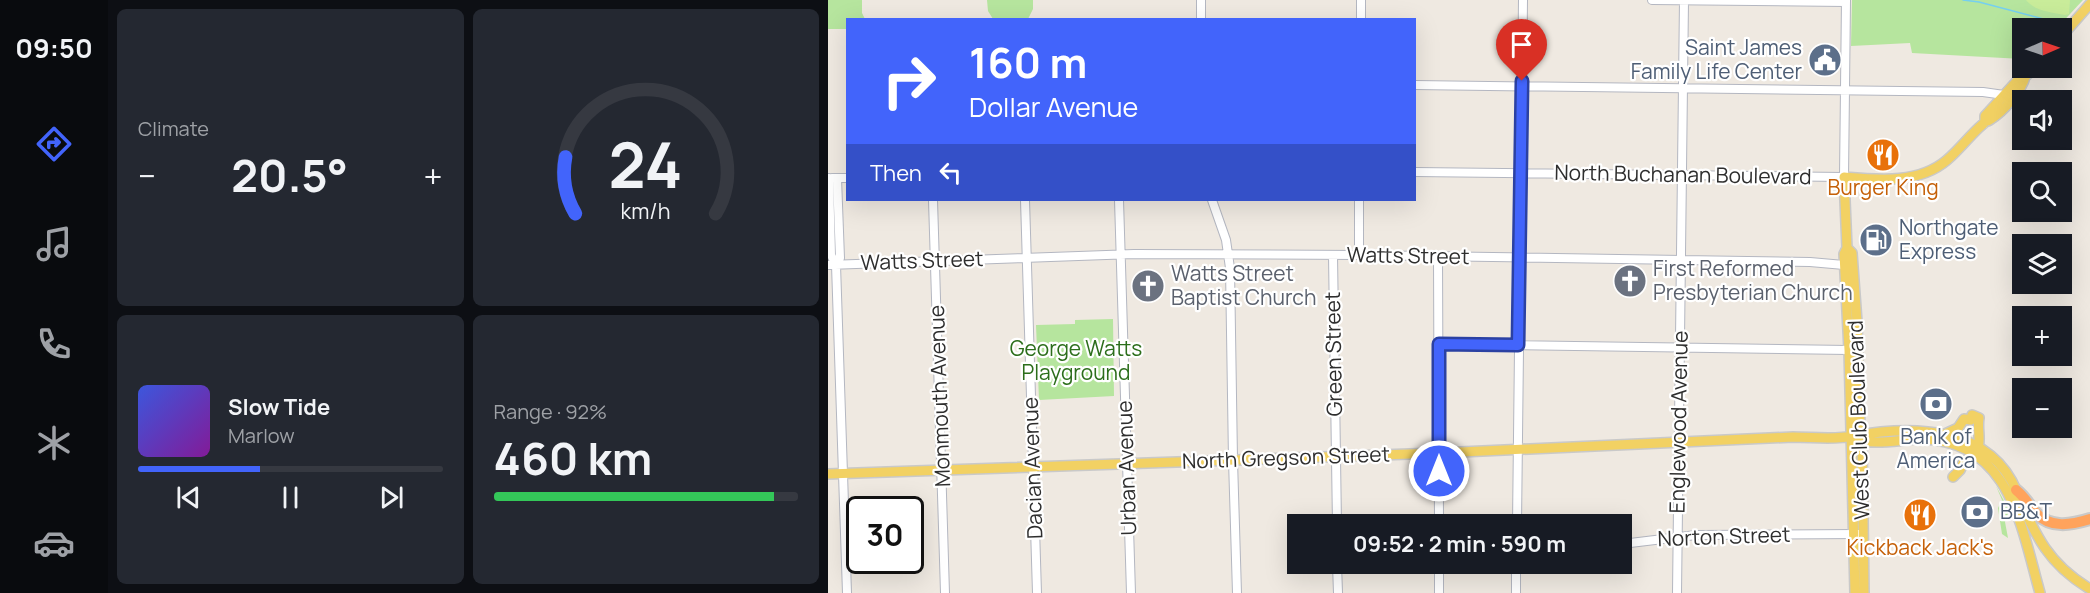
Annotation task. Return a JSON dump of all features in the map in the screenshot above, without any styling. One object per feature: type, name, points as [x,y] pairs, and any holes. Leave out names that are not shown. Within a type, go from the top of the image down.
[{"type":"highway","points":[[2016,490],[2026,498],[2036,513],[2049,522],[2070,524],[2090,519]]},
{"type":"main road","points":[[2072,24],[2090,4]]},
{"type":"main road","points":[[1985,121],[1985,116],[2017,81],[2023,78]]},
{"type":"main road","points":[[1844,177],[1897,178],[1913,177],[1928,172],[1951,156],[1985,121],[1997,114],[2023,86],[2025,78]]},
{"type":"main road","name":"West Club Boulevard","points":[[1844,177],[1848,248],[1852,253],[1855,285],[1859,534],[1864,593]]},
{"type":"main road","name":"West Club Boulevard","points":[[1848,248],[1844,253],[1844,265],[1849,350],[1858,437]]},
{"type":"main road","points":[[1844,265],[1851,271],[1855,285]]},
{"type":"main road","points":[[1947,434],[1958,428],[1964,419],[1979,418],[1978,430],[1981,441],[1978,452],[1964,461],[1960,470],[1953,477]]},
{"type":"main road","name":"North Gregson Street","points":[[1858,437],[1921,431],[1965,439],[1995,472],[2015,506],[2040,593]]},
{"type":"main road","name":"North Gregson Street","points":[[828,474],[1439,453],[1678,442],[1858,437],[1938,440],[1993,458],[2007,474],[2042,545],[2062,568],[2090,589]]},
{"type":"main road","name":"West Club Boulevard","points":[[1855,593],[1859,534]]},
{"type":"street","points":[[1201,0],[1201,18]]},
{"type":"street","points":[[1361,0],[1361,18]]},
{"type":"street","points":[[1517,514],[1523,0]]},
{"type":"street","points":[[1652,0],[1846,1]]},
{"type":"street","name":"Englewood Avenue","points":[[1677,593],[1684,0]]},
{"type":"street","name":"West Club Boulevard","points":[[1844,177],[1846,1]]},
{"type":"street","points":[[1416,85],[1983,92],[2004,95]]},
{"type":"street","name":"North Buchanan Boulevard","points":[[1416,172],[1844,177]]},
{"type":"street","points":[[831,178],[840,258],[832,265],[847,593]]},
{"type":"street","name":"Monmouth Avenue","points":[[933,201],[945,593]]},
{"type":"street","name":"Dacian Avenue","points":[[1025,201],[1037,593]]},
{"type":"street","name":"Urban Avenue","points":[[1119,201],[1131,593]]},
{"type":"street","points":[[1212,201],[1229,255],[1237,593]]},
{"type":"street","points":[[1359,201],[1359,255]]},
{"type":"street","name":"Watts Street","points":[[832,265],[1121,255],[1359,255],[1838,263],[1844,265]]},
{"type":"street","name":"Green Street","points":[[1334,255],[1337,514]]},
{"type":"street","points":[[1438,257],[1439,514]]},
{"type":"street","points":[[1439,344],[1849,350]]},
{"type":"street","name":"Norton Street","points":[[1632,543],[1677,536],[1859,534]]},
{"type":"street","points":[[1337,574],[1338,593]]},
{"type":"street","points":[[1439,574],[1439,593]]},
{"type":"street","points":[[1516,574],[1516,593]]},
{"type":"green space","points":[[828,0],[862,0],[864,18],[846,18],[846,29],[828,29]]},
{"type":"green space","points":[[987,0],[1033,0],[1033,9],[1028,18],[992,18],[988,11]]},
{"type":"green space","points":[[1852,0],[2083,0],[2066,18],[2012,18],[2012,58],[1912,53],[1910,43],[1851,46]]},
{"type":"green space","points":[[2026,0],[2070,0],[2069,14],[2039,9]]},
{"type":"green space","name":"George Watts Playground","points":[[1113,319],[1114,396],[1039,400],[1036,325],[1075,324],[1075,320]]},
{"type":"green space","points":[[1996,486],[2009,510],[2005,522],[2008,538],[2002,534],[1998,508],[2002,500]]},
{"type":"waterway","points":[[1963,0],[2040,18]]},
{"type":"place","name":"Saint James Family Life Center","points":[[1825,60]]},
{"type":"place","name":"Burger King","points":[[1883,155]]},
{"type":"place","name":"Northgate Express","points":[[1876,240]]},
{"type":"place","name":"First Reformed Presbyterian Church","points":[[1630,281]]},
{"type":"place","name":"Watts Street Baptist Church","points":[[1148,286]]},
{"type":"place","name":"Bank of America","points":[[1936,404]]},
{"type":"place","name":"BB&T","points":[[1977,512]]},
{"type":"place","name":"Kickback Jack's","points":[[1920,515]]},
{"type":"route","points":[[1439,471],[1439,344],[1518,345],[1522,81]]}]
